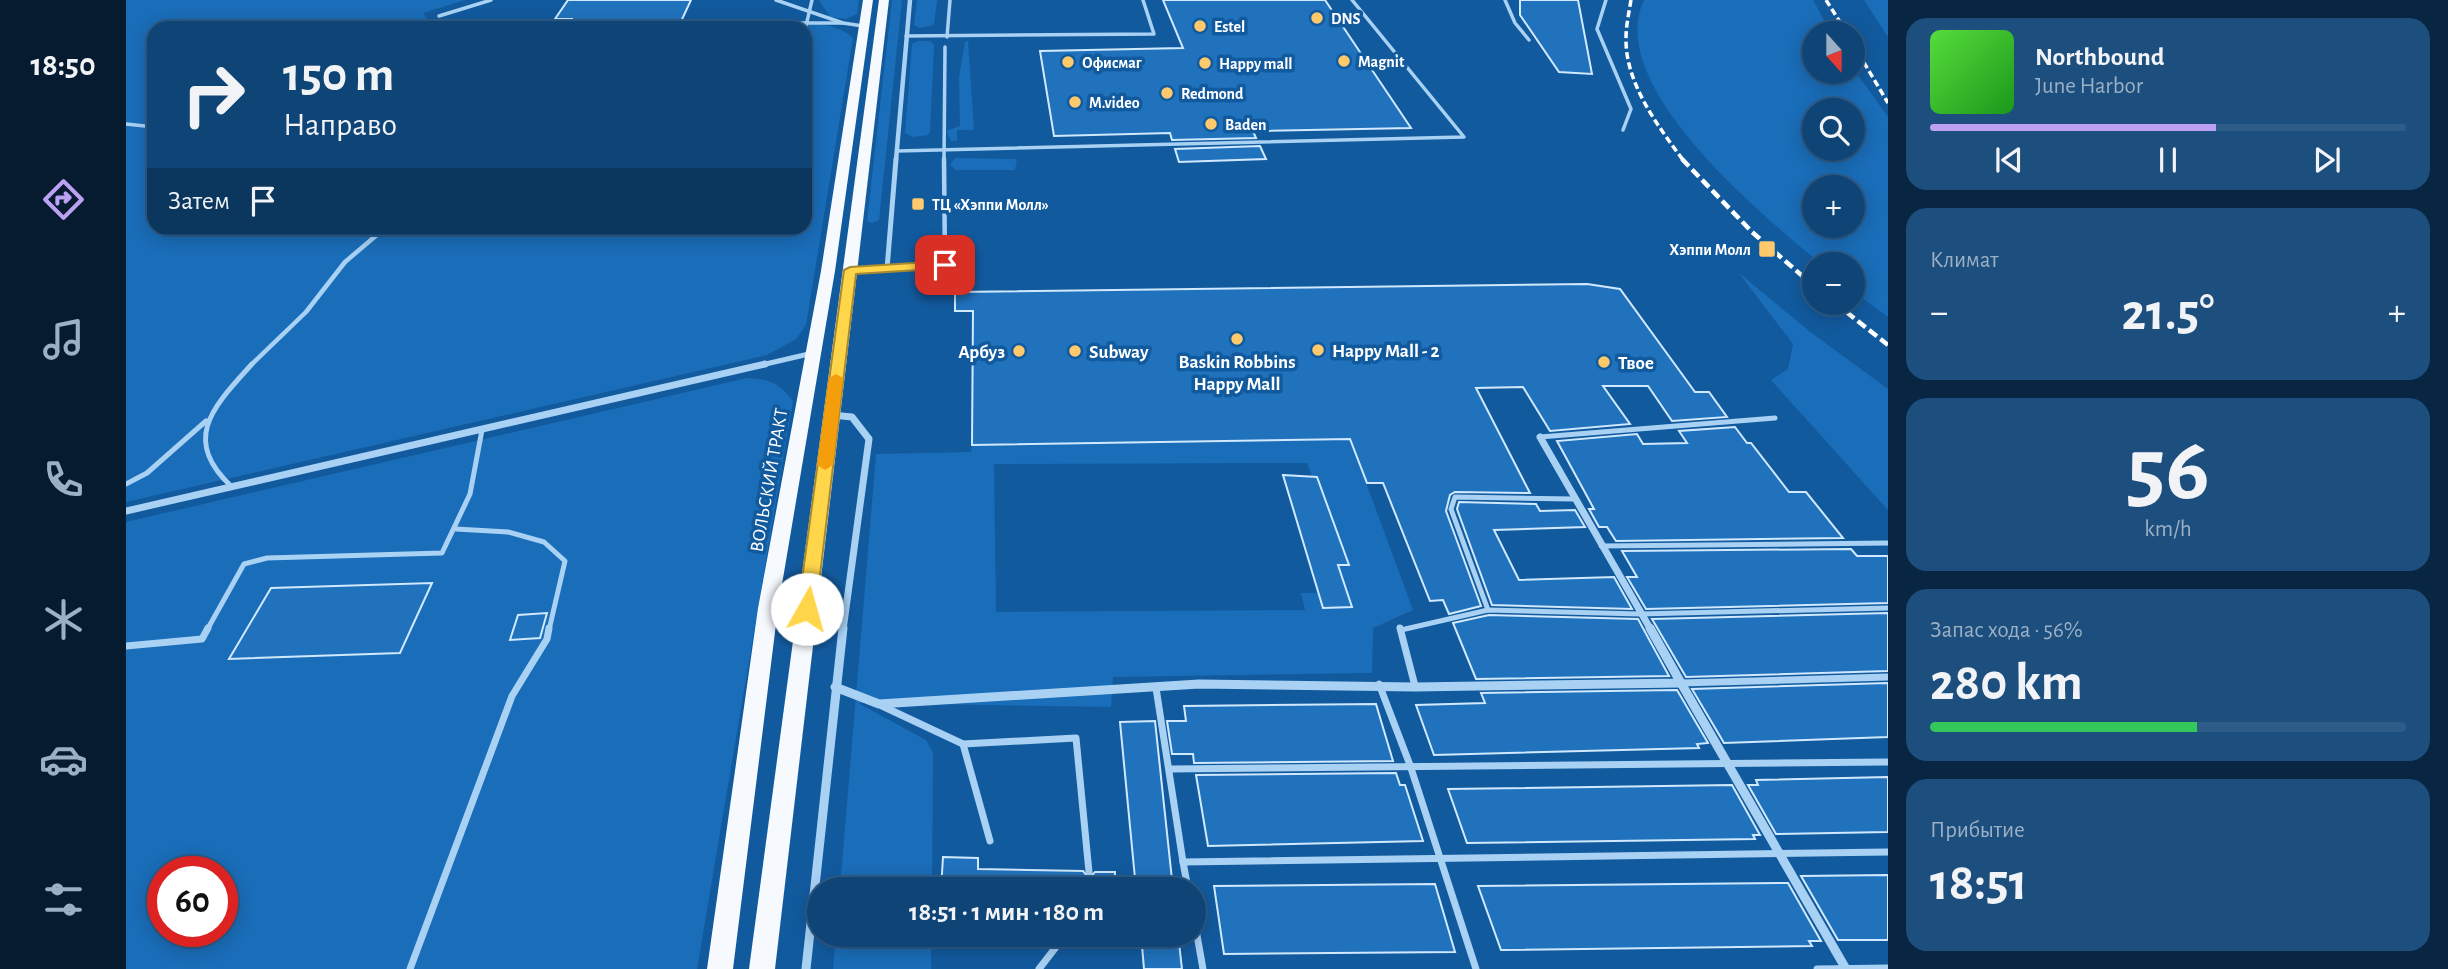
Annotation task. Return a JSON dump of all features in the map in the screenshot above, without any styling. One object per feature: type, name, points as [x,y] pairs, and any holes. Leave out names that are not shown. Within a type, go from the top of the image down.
[{"type":"main road","name":"ВОЛЬСКИЙ ТРАКТ","points":[[720,969],[768,608],[846,156],[868,0]]},
{"type":"main road","points":[[762,969],[884,0]]},
{"type":"street","points":[[850,270],[887,269],[910,0]]},
{"type":"street","points":[[126,512],[813,353]]},
{"type":"street","points":[[806,969],[835,687],[869,439],[852,417],[831,415]]},
{"type":"street","points":[[1540,437],[1573,499],[1846,968]]},
{"type":"street","points":[[835,687],[879,704],[1199,684],[1379,684],[1415,687],[1681,683]]},
{"type":"lane","points":[[439,16],[491,0]]},
{"type":"lane","points":[[776,0],[843,23]]},
{"type":"lane","points":[[807,21],[812,0]]},
{"type":"lane","points":[[947,37],[950,0]]},
{"type":"lane","points":[[906,36],[1154,34],[1143,0]]},
{"type":"lane","points":[[897,151],[1464,137],[1352,0]]},
{"type":"lane","points":[[1505,0],[1515,23],[1529,40]]},
{"type":"lane","points":[[1606,0],[1597,29],[1631,109],[1623,130]]},
{"type":"lane","points":[[812,22],[863,26]]},
{"type":"lane","points":[[887,269],[945,265],[945,47]]},
{"type":"lane","points":[[126,124],[147,126]]},
{"type":"lane","points":[[126,484],[147,474],[206,421],[250,366],[306,312],[345,262],[377,235]]},
{"type":"lane","points":[[1540,437],[1775,418]]},
{"type":"lane","points":[[206,421],[204,440],[217,473],[232,487]]},
{"type":"lane","points":[[126,646],[202,639],[244,564],[267,558],[442,553],[456,529],[482,448],[482,430]]},
{"type":"lane","points":[[1488,610],[1451,509],[1455,497],[1573,499]]},
{"type":"lane","points":[[410,969],[512,695],[547,639],[565,561],[544,542],[508,531],[456,529]]},
{"type":"lane","points":[[1601,546],[1888,543]]},
{"type":"lane","points":[[1415,687],[1400,628],[1488,610],[1640,614],[1888,608]]},
{"type":"lane","points":[[1681,683],[1888,677]]},
{"type":"lane","points":[[1379,684],[1410,765],[1476,969]]},
{"type":"lane","points":[[1156,688],[1171,769],[1186,877]]},
{"type":"lane","points":[[879,704],[963,744],[1076,738],[1090,872]]},
{"type":"lane","points":[[963,744],[990,841]]},
{"type":"lane","points":[[1171,769],[1410,765],[1731,767],[1888,762]]},
{"type":"lane","points":[[1183,862],[1888,852]]},
{"type":"lane","points":[[1040,969],[1056,947]]},
{"type":"lane","points":[[1199,947],[1203,969]]},
{"type":"lane","points":[[1817,969],[1888,968]]},
{"type":"shaded area","points":[[126,0],[465,0],[423,13],[429,21],[147,21],[147,235],[812,235],[812,23],[834,27],[853,38],[806,325],[796,339],[767,355],[126,502]]},
{"type":"shaded area","points":[[819,0],[859,0],[857,14],[846,19],[830,17]]},
{"type":"shaded area","points":[[892,0],[902,0],[879,220],[872,223],[867,221]]},
{"type":"shaded area","points":[[917,0],[937,0],[934,25],[920,28],[914,25]]},
{"type":"shaded area","points":[[1644,0],[1813,0],[1824,21],[1802,21],[1802,84],[1864,84],[1888,117],[1888,317],[1865,300],[1865,252],[1807,252],[1729,182],[1696,146],[1667,109],[1646,71],[1637,34]]},
{"type":"shaded area","points":[[1864,0],[1888,0],[1888,37]]},
{"type":"shaded area","points":[[930,41],[934,45],[930,132],[928,135],[913,137],[905,133],[912,44]]},
{"type":"shaded area","points":[[968,41],[974,130],[957,130],[957,141],[951,141],[946,131],[960,126],[959,77],[965,42]]},
{"type":"shaded area","points":[[955,158],[1017,159],[1015,170],[956,170],[950,165]]},
{"type":"shaded area","points":[[1739,273],[1809,331],[1888,389],[1888,510],[1771,380],[1788,369],[1793,344]]},
{"type":"shaded area","points":[[747,378],[762,379],[778,386],[793,401],[697,969],[126,969],[126,522]]},
{"type":"shaded area","points":[[1350,439],[1413,610],[1373,628],[1372,673],[1113,677],[1111,707],[858,703],[926,740],[933,753],[932,877],[841,877],[876,454],[971,452],[972,445]],"holes":[[[1307,463],[1312,476],[1317,476],[1348,564],[1338,565],[1319,593],[1301,593],[1305,610],[996,612],[994,464]]]},
{"type":"shaded area","points":[[835,947],[931,947],[931,969],[833,969]]},
{"type":"building","points":[[568,0],[691,0],[681,21],[555,19]]},
{"type":"building","name":"Happy mall","points":[[1163,0],[1325,0],[1411,128],[1253,131],[1256,138],[1172,140],[1170,133],[1054,136],[1040,51],[1183,48]]},
{"type":"building","points":[[1520,0],[1578,0],[1592,74],[1559,72],[1520,15]]},
{"type":"building","points":[[1260,146],[1266,159],[1179,162],[1175,149]]},
{"type":"building","name":"Happy Mall - 2","points":[[1587,284],[1620,289],[1695,392],[1709,392],[1727,417],[1672,421],[1648,386],[1603,386],[1630,424],[1550,431],[1523,387],[1476,388],[1530,493],[1455,492],[1450,495],[1446,511],[1481,606],[1449,614],[1443,600],[1430,601],[1383,483],[1367,483],[1350,439],[972,445],[973,311],[955,311],[955,292]]},
{"type":"building","points":[[1735,427],[1789,492],[1806,492],[1843,538],[1616,541],[1607,527],[1599,527],[1589,509],[1594,509],[1557,441],[1637,434],[1643,444],[1687,443],[1679,431]]},
{"type":"building","points":[[1283,475],[1317,477],[1349,565],[1338,565],[1352,607],[1323,608]]},
{"type":"building","points":[[1459,502],[1536,504],[1540,511],[1575,510],[1585,527],[1494,530],[1519,580],[1614,577],[1632,609],[1492,605],[1457,509]]},
{"type":"building","points":[[1851,549],[1857,556],[1888,556],[1888,603],[1646,609],[1627,577],[1637,577],[1622,551]]},
{"type":"building","points":[[432,583],[400,653],[229,659],[271,588]]},
{"type":"building","points":[[547,613],[540,638],[510,640],[518,615]]},
{"type":"building","points":[[1888,613],[1888,671],[1686,677],[1652,619]]},
{"type":"building","points":[[1489,615],[1638,619],[1669,676],[1476,679],[1453,623]]},
{"type":"building","points":[[1888,683],[1888,737],[1724,743],[1692,689]]},
{"type":"building","points":[[1677,690],[1708,743],[1697,744],[1699,748],[1434,755],[1416,705],[1485,703],[1481,693]]},
{"type":"building","points":[[1376,704],[1393,761],[1194,763],[1193,754],[1172,754],[1167,721],[1186,721],[1184,706]]},
{"type":"building","points":[[1155,721],[1172,877],[1135,877],[1120,722]]},
{"type":"building","points":[[1396,773],[1400,785],[1405,785],[1423,841],[1208,846],[1196,775]]},
{"type":"building","points":[[1888,777],[1888,832],[1776,834],[1748,785],[1758,785],[1756,780]]},
{"type":"building","points":[[1732,785],[1760,835],[1753,835],[1755,839],[1467,843],[1448,789]]},
{"type":"building","points":[[943,857],[978,858],[978,869],[1083,871],[1088,877],[942,877]]},
{"type":"building","points":[[1095,872],[1115,872],[1115,877],[1090,877]]},
{"type":"building","points":[[1888,875],[1888,940],[1838,940],[1801,876]]},
{"type":"building","points":[[1788,883],[1821,941],[1809,941],[1812,946],[1501,950],[1478,886]]},
{"type":"building","points":[[1435,884],[1455,952],[1224,954],[1214,886]]},
{"type":"building","points":[[1142,947],[1179,947],[1182,969],[1144,969]]},
{"type":"railway","points":[[1631,0],[1626,38],[1631,71],[1645,103],[1683,160]]},
{"type":"railway","points":[[1826,0],[1839,21]]},
{"type":"railway","points":[[1866,66],[1888,103]]},
{"type":"railway","points":[[1682,159],[1752,232],[1802,276]]},
{"type":"railway","points":[[1850,315],[1888,345]]},
{"type":"slow traffic","points":[[825,465],[836,378]]},
{"type":"place","name":"DNS","points":[[1317,18]]},
{"type":"place","name":"Estel","points":[[1200,26]]},
{"type":"place","name":"Magnit","points":[[1344,61]]},
{"type":"place","name":"Офисмаг","points":[[1068,62]]},
{"type":"place","name":"Happy mall","points":[[1205,63]]},
{"type":"place","name":"Redmond","points":[[1167,93]]},
{"type":"place","name":"M.video","points":[[1075,102]]},
{"type":"place","name":"Baden","points":[[1211,124]]},
{"type":"place","name":"ТЦ «Хэппи Молл»","points":[[918,204]]},
{"type":"place","name":"Хэппи Молл","points":[[1767,249]]},
{"type":"place","name":"Baskin Robbins Happy Mall","points":[[1237,339]]},
{"type":"place","name":"Happy Mall - 2","points":[[1318,350]]},
{"type":"place","name":"Арбуз","points":[[1019,351]]},
{"type":"place","name":"Subway","points":[[1075,351]]},
{"type":"place","name":"Твое","points":[[1604,362]]},
{"type":"route","points":[[807,609],[850,270],[945,265]]}]
